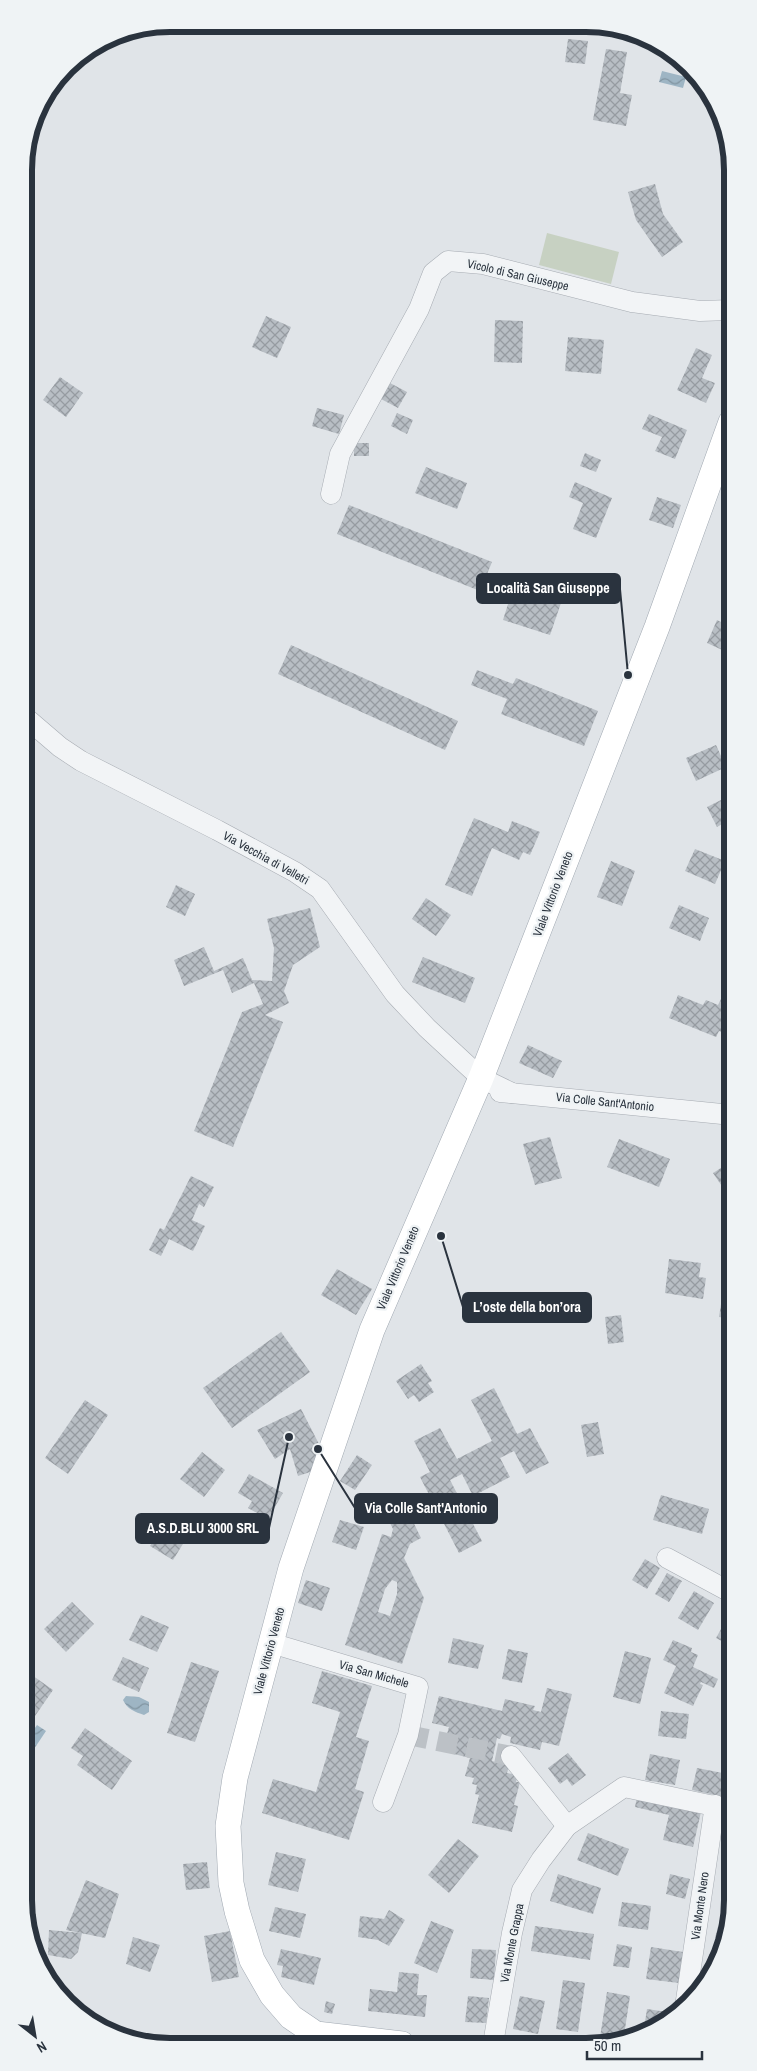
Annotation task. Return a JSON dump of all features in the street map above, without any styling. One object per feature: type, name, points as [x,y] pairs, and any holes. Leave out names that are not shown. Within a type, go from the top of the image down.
[{"type":"main road","name":"Viale Vittorio Veneto","points":[[350,2038],[316,2034],[291,2017],[277,2001],[252,1960],[237,1911],[231,1883],[228,1826],[235,1778],[291,1568],[372,1330],[478,1084],[657,627],[724,441]]},
{"type":"street","name":"Vicolo di San Giuseppe","points":[[331,494],[340,454],[419,309],[433,273],[448,261],[483,264],[632,302],[700,311],[724,310]]},
{"type":"street","name":"Via Vecchia di Velletri","points":[[33,724],[60,747],[81,761],[295,872],[320,890],[394,994],[478,1084]]},
{"type":"street","name":"Via Colle Sant'Antonio","points":[[478,1084],[512,1093],[724,1114]]},
{"type":"street","points":[[667,1558],[724,1589]]},
{"type":"street","name":"Via San Michele","points":[[271,1643],[418,1687],[408,1735],[383,1802]]},
{"type":"street","points":[[512,1756],[567,1826]]},
{"type":"street","name":"Via Monte Grappa","points":[[494,2038],[512,1933],[522,1890],[541,1860],[567,1826],[624,1787],[724,1808]]},
{"type":"street","name":"Via Monte Nero","points":[[688,1994],[724,1808]]},
{"type":"green space","points":[[547,233],[619,252],[611,284],[539,265]]},
{"type":"water","points":[[662,71],[686,77],[683,88],[659,82]]},
{"type":"water","points":[[126,1696],[139,1697],[149,1702],[149,1712],[144,1715],[132,1710],[123,1700]]},
{"type":"water","points":[[37,1725],[46,1731],[33,1750],[33,1731]]},
{"type":"building","points":[[568,39],[588,41],[585,64],[565,62]]},
{"type":"building","points":[[606,49],[627,52],[620,93],[632,95],[626,126],[593,120]]},
{"type":"building","points":[[655,184],[663,214],[683,242],[662,257],[636,220],[628,192]]},
{"type":"building","points":[[266,316],[291,327],[277,358],[252,347]]},
{"type":"building","points":[[495,320],[523,321],[522,363],[494,362]]},
{"type":"building","points":[[568,337],[604,340],[601,374],[565,371]]},
{"type":"building","points":[[696,348],[712,355],[702,378],[715,383],[706,403],[677,390]]},
{"type":"building","points":[[60,377],[83,393],[66,417],[43,400]]},
{"type":"building","points":[[390,383],[407,392],[398,408],[381,399]]},
{"type":"building","points":[[317,408],[344,415],[339,434],[312,426]]},
{"type":"building","points":[[397,413],[413,420],[407,434],[391,426]]},
{"type":"building","points":[[649,414],[687,430],[675,459],[655,451],[662,437],[642,429]]},
{"type":"building","points":[[354,443],[369,443],[369,456],[354,456]]},
{"type":"building","points":[[585,453],[601,460],[596,472],[580,466]]},
{"type":"building","points":[[426,467],[467,483],[457,509],[415,493]]},
{"type":"building","points":[[575,482],[612,498],[596,538],[573,529],[583,503],[569,497]]},
{"type":"building","points":[[657,497],[681,505],[673,528],[649,520]]},
{"type":"building","points":[[349,505],[492,562],[480,591],[337,534]]},
{"type":"building","points":[[513,588],[561,603],[550,635],[503,620]]},
{"type":"building","points":[[717,620],[724,624],[724,651],[707,643]]},
{"type":"building","points":[[291,645],[458,721],[445,750],[278,674]]},
{"type":"building","points":[[477,670],[513,684],[516,678],[598,711],[584,746],[501,714],[507,699],[471,685]]},
{"type":"building","points":[[716,745],[724,763],[724,768],[696,781],[686,758]]},
{"type":"building","points":[[724,798],[724,823],[717,827],[707,807]]},
{"type":"building","points":[[474,818],[508,832],[512,821],[540,832],[530,855],[523,852],[519,860],[492,848],[472,896],[445,885]]},
{"type":"building","points":[[695,849],[724,861],[715,884],[685,871]]},
{"type":"building","points":[[611,861],[635,871],[622,906],[597,897]]},
{"type":"building","points":[[176,885],[195,894],[185,916],[166,907]]},
{"type":"building","points":[[426,898],[451,915],[436,936],[412,919]]},
{"type":"building","points":[[679,905],[709,918],[700,941],[669,928]]},
{"type":"building","points":[[310,908],[320,947],[293,965],[284,991],[289,1003],[265,1015],[283,1022],[233,1147],[194,1131],[242,1012],[263,1004],[254,983],[232,993],[223,970],[184,986],[174,960],[204,947],[214,971],[243,958],[252,980],[272,981],[274,948],[267,919]]},
{"type":"building","points":[[423,957],[475,978],[465,1003],[412,982]]},
{"type":"building","points":[[678,995],[703,1005],[706,1000],[718,1005],[722,997],[724,998],[724,1033],[719,1031],[716,1037],[669,1018]]},
{"type":"building","points":[[528,1045],[562,1061],[553,1078],[519,1063]]},
{"type":"building","points":[[550,1137],[562,1178],[535,1185],[523,1144]]},
{"type":"building","points":[[619,1139],[670,1159],[659,1187],[607,1167]]},
{"type":"building","points":[[724,1166],[724,1189],[713,1173]]},
{"type":"building","points":[[191,1176],[214,1187],[204,1207],[199,1204],[192,1220],[205,1226],[193,1251],[169,1239],[161,1256],[149,1250],[160,1228],[164,1230]]},
{"type":"building","points":[[669,1259],[701,1263],[699,1277],[706,1278],[703,1299],[665,1293]]},
{"type":"building","points":[[337,1269],[372,1289],[356,1315],[321,1295]]},
{"type":"building","points":[[724,1284],[724,1318],[719,1317]]},
{"type":"building","points":[[621,1315],[624,1342],[608,1344],[605,1317]]},
{"type":"building","points":[[281,1332],[310,1372],[232,1428],[203,1388]]},
{"type":"building","points":[[421,1364],[432,1381],[428,1383],[434,1392],[419,1402],[414,1395],[408,1399],[396,1381]]},
{"type":"building","points":[[494,1388],[517,1434],[530,1428],[549,1463],[526,1474],[514,1451],[500,1458],[510,1477],[473,1496],[462,1474],[450,1480],[482,1541],[459,1553],[420,1477],[430,1472],[414,1441],[440,1428],[457,1459],[492,1441],[471,1400]]},
{"type":"building","points":[[85,1400],[108,1415],[68,1474],[45,1458]]},
{"type":"building","points":[[301,1409],[319,1444],[313,1471],[298,1476],[290,1449],[275,1459],[257,1430]]},
{"type":"building","points":[[598,1422],[604,1454],[587,1457],[581,1425]]},
{"type":"building","points":[[202,1452],[225,1470],[204,1497],[180,1479]]},
{"type":"building","points":[[357,1455],[372,1465],[355,1490],[340,1481]]},
{"type":"building","points":[[249,1474],[283,1493],[268,1519],[248,1508],[252,1501],[238,1493]]},
{"type":"building","points":[[661,1495],[709,1509],[702,1534],[653,1520]]},
{"type":"building","points":[[401,1497],[421,1538],[410,1544],[404,1558],[424,1598],[402,1664],[345,1645],[382,1534],[391,1537],[393,1529],[382,1507]],"holes":[[[392,1580],[397,1582],[397,1594],[390,1616],[378,1612],[385,1589]]]},
{"type":"building","points":[[168,1517],[191,1531],[173,1560],[150,1546]]},
{"type":"building","points":[[340,1520],[364,1527],[356,1550],[332,1542]]},
{"type":"building","points":[[645,1559],[660,1568],[647,1589],[632,1580]]},
{"type":"building","points":[[667,1573],[682,1581],[669,1602],[655,1594]]},
{"type":"building","points":[[306,1580],[330,1588],[322,1611],[298,1603]]},
{"type":"building","points":[[694,1591],[714,1603],[698,1630],[678,1618]]},
{"type":"building","points":[[72,1602],[94,1624],[66,1652],[44,1629]]},
{"type":"building","points":[[141,1615],[169,1627],[157,1652],[129,1640]]},
{"type":"building","points":[[724,1624],[724,1642],[716,1638]]},
{"type":"building","points":[[453,1638],[484,1645],[478,1669],[448,1663]]},
{"type":"building","points":[[673,1640],[692,1648],[691,1652],[698,1655],[693,1667],[718,1679],[714,1688],[701,1682],[700,1684],[703,1685],[693,1706],[664,1693],[676,1666],[663,1660]]},
{"type":"building","points":[[508,1649],[528,1653],[522,1683],[502,1679]]},
{"type":"building","points":[[625,1651],[651,1658],[640,1704],[613,1697]]},
{"type":"building","points":[[123,1657],[149,1668],[139,1692],[112,1680]]},
{"type":"building","points":[[191,1662],[219,1671],[195,1742],[167,1733]]},
{"type":"building","points":[[322,1671],[372,1686],[356,1737],[369,1741],[355,1789],[364,1792],[349,1840],[262,1813],[273,1779],[316,1792],[340,1712],[312,1703]]},
{"type":"building","points":[[33,1676],[53,1690],[33,1719]]},
{"type":"building","points":[[547,1688],[572,1694],[559,1746],[542,1742],[540,1750],[510,1743],[511,1737],[502,1734],[500,1739],[497,1738],[492,1761],[509,1766],[507,1773],[518,1775],[516,1782],[520,1782],[514,1805],[518,1806],[512,1832],[472,1823],[479,1795],[475,1794],[477,1785],[472,1784],[474,1778],[465,1776],[470,1758],[442,1751],[449,1727],[432,1723],[439,1696],[502,1711],[505,1699],[535,1706],[533,1710],[541,1712]]},
{"type":"building","points":[[661,1711],[689,1714],[686,1739],[658,1736]]},
{"type":"building","points":[[85,1728],[132,1761],[112,1790],[77,1765],[83,1756],[71,1748]]},
{"type":"building","points":[[568,1753],[586,1775],[572,1786],[567,1779],[560,1784],[548,1768]]},
{"type":"building","points":[[650,1754],[680,1760],[675,1785],[645,1780]]},
{"type":"building","points":[[697,1768],[724,1773],[724,1797],[692,1790]]},
{"type":"building","points":[[637,1797],[701,1812],[693,1847],[663,1840],[669,1815],[635,1807]]},
{"type":"building","points":[[588,1833],[629,1849],[618,1876],[577,1860]]},
{"type":"building","points":[[458,1839],[479,1856],[449,1893],[428,1875]]},
{"type":"building","points":[[276,1852],[306,1859],[298,1892],[268,1885]]},
{"type":"building","points":[[207,1862],[210,1888],[186,1890],[183,1864]]},
{"type":"building","points":[[558,1874],[601,1888],[593,1914],[550,1901]]},
{"type":"building","points":[[670,1874],[690,1879],[685,1899],[666,1894]]},
{"type":"building","points":[[86,1880],[119,1894],[105,1938],[66,1930]]},
{"type":"building","points":[[622,1902],[651,1906],[648,1930],[618,1926]]},
{"type":"building","points":[[275,1907],[306,1914],[300,1938],[269,1931]]},
{"type":"building","points":[[389,1910],[405,1920],[389,1946],[378,1940],[358,1937],[360,1916],[384,1919]]},
{"type":"building","points":[[722,1912],[724,1912],[720,1936],[719,1939],[715,1938]]},
{"type":"building","points":[[431,1921],[454,1930],[437,1973],[414,1963]]},
{"type":"building","points":[[535,1926],[594,1934],[590,1960],[531,1951]]},
{"type":"building","points":[[49,1930],[82,1933],[78,1952],[71,1959],[48,1955]]},
{"type":"building","points":[[230,1931],[239,1977],[212,1982],[204,1936]]},
{"type":"building","points":[[133,1937],[160,1945],[150,1972],[126,1964]]},
{"type":"building","points":[[617,1944],[632,1947],[629,1968],[613,1966]]},
{"type":"building","points":[[651,1947],[683,1952],[679,1983],[646,1979]]},
{"type":"building","points":[[281,1949],[321,1958],[314,1985],[281,1977],[283,1966],[277,1965]]},
{"type":"building","points":[[472,1949],[496,1950],[494,1980],[470,1978]]},
{"type":"building","points":[[709,1954],[713,1955],[710,1961],[708,1965]]},
{"type":"building","points":[[399,1972],[419,1974],[417,1995],[427,1995],[425,2017],[368,2011],[370,1989],[397,1992]]},
{"type":"building","points":[[563,1980],[585,1983],[578,2032],[556,2029]]},
{"type":"building","points":[[607,1992],[630,1996],[624,2033],[600,2037]]},
{"type":"building","points":[[468,1996],[489,1998],[486,2023],[465,2022]]},
{"type":"building","points":[[520,1996],[545,2001],[538,2034],[513,2029]]},
{"type":"building","points":[[326,2001],[335,2004],[332,2014],[324,2012]]},
{"type":"building","points":[[647,2009],[667,2012],[655,2020],[644,2025]]},
{"type":"tunnel","points":[[408,1735],[511,1756]]},
{"type":"place","name":"Località San Giuseppe","points":[[628,675]]},
{"type":"place","name":"L’oste della bon’ora","points":[[441,1236]]},
{"type":"place","name":"A.S.D.BLU 3000 SRL","points":[[289,1437]]},
{"type":"place","name":"Via Colle Sant'Antonio","points":[[318,1449]]}]
